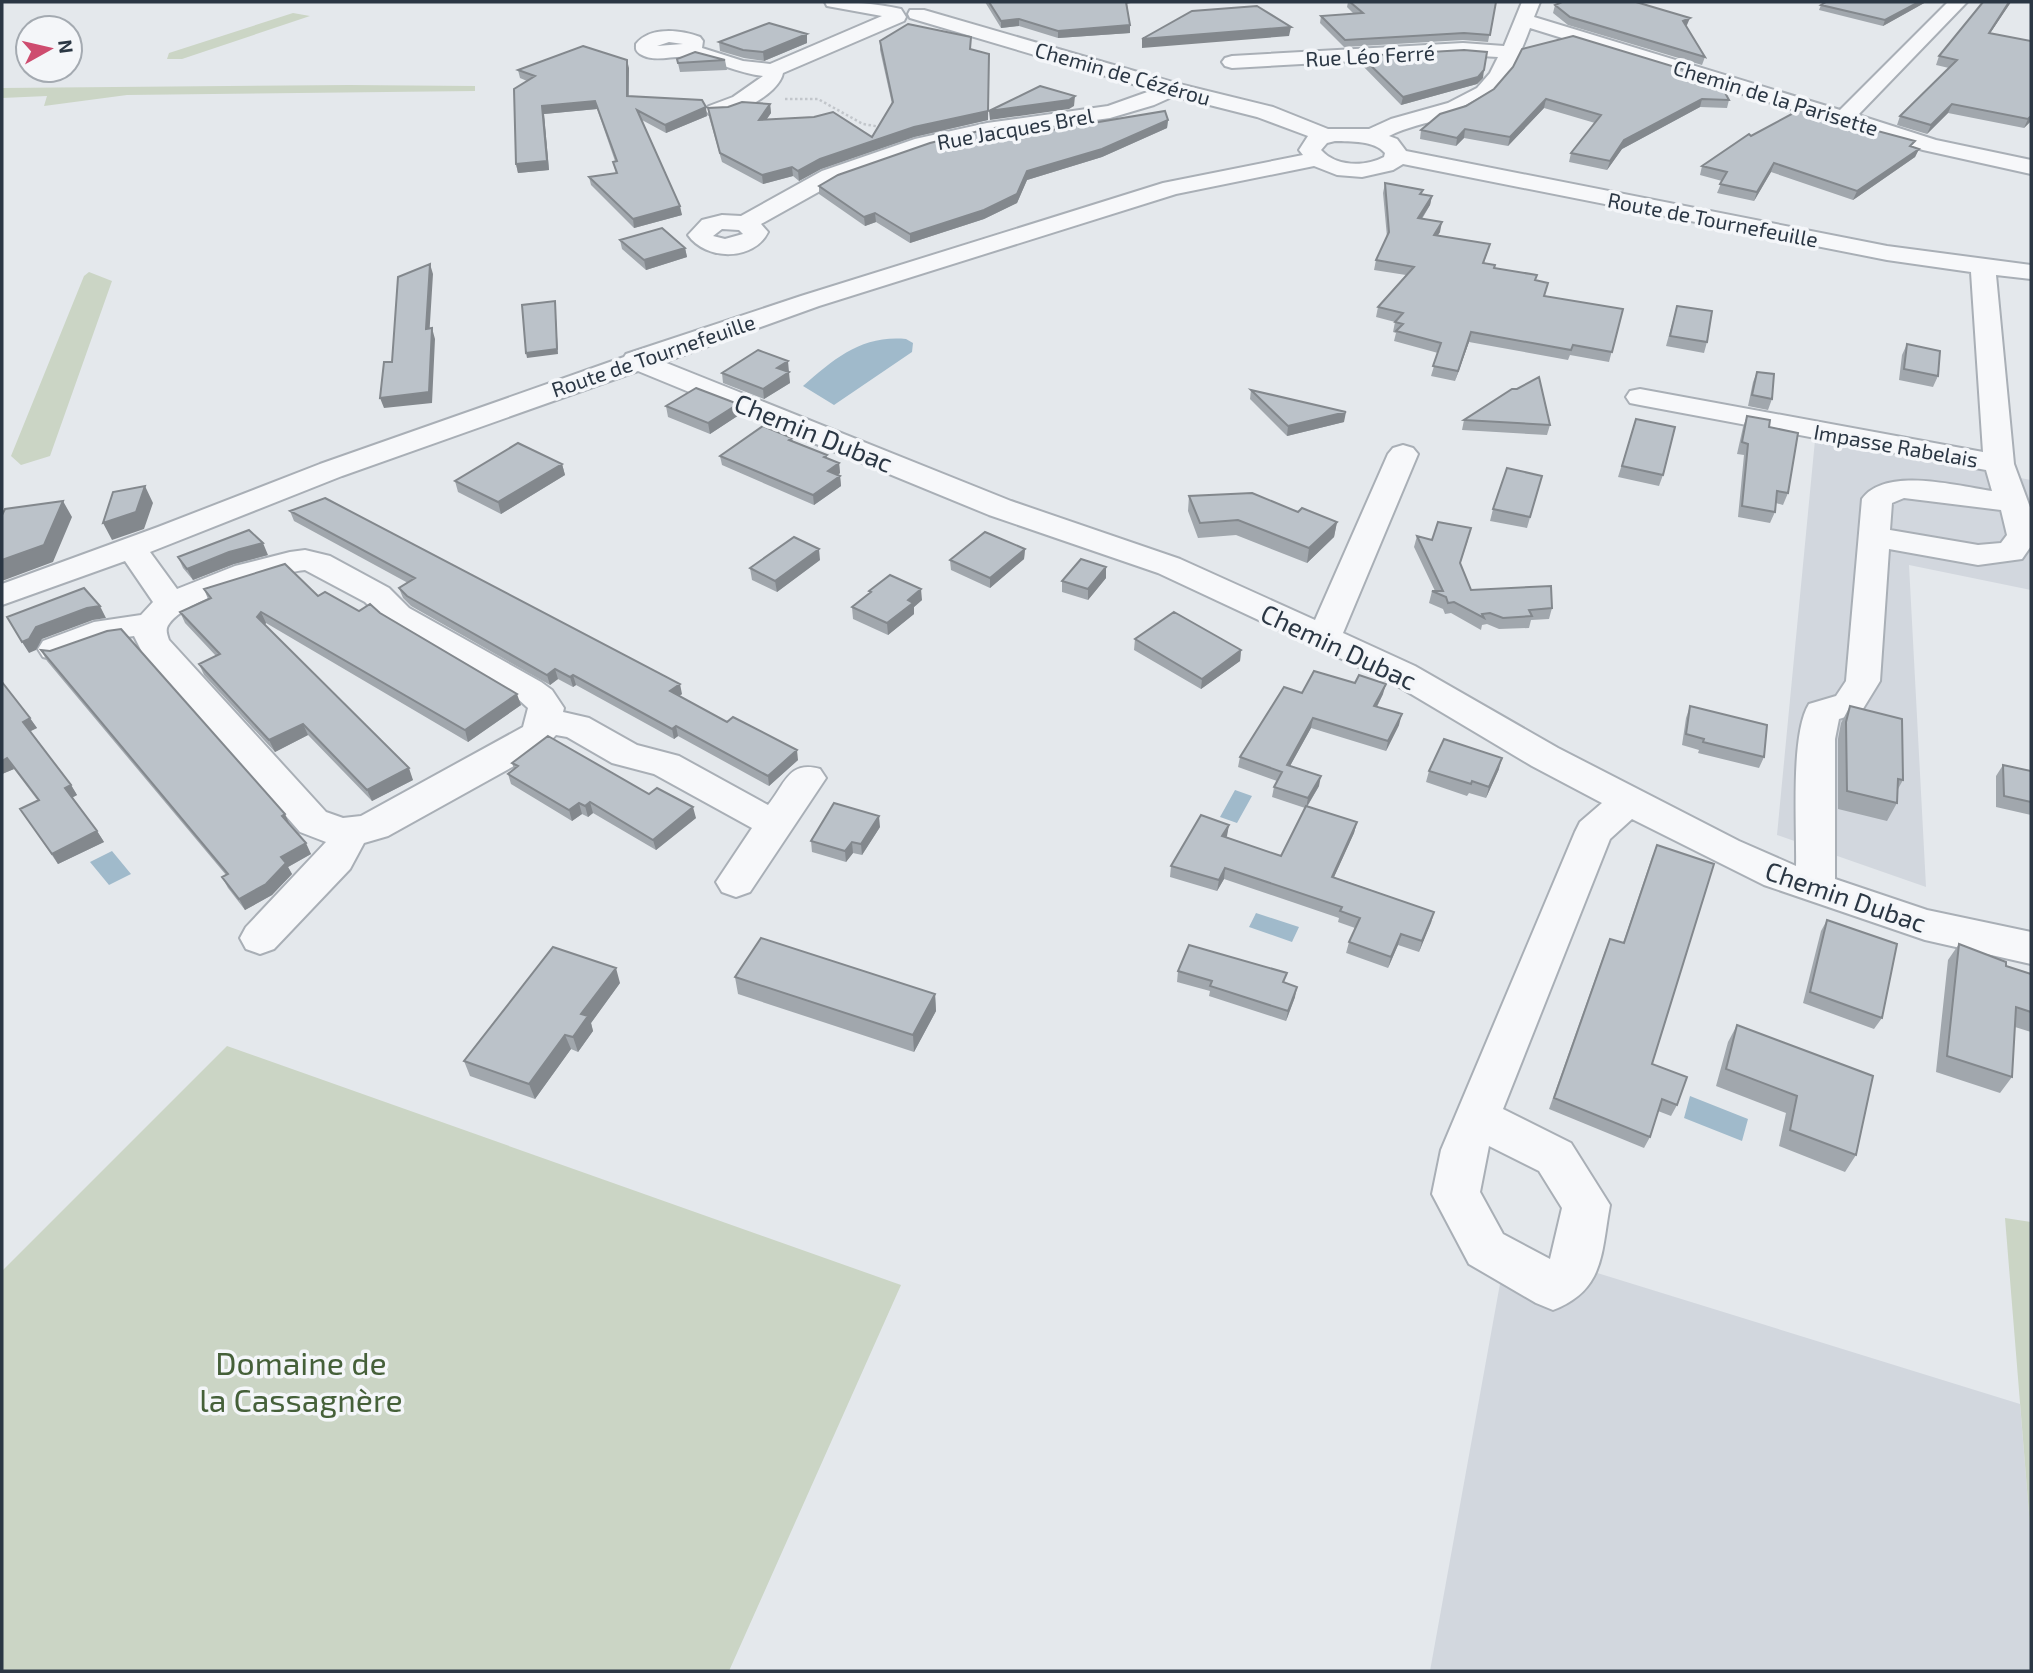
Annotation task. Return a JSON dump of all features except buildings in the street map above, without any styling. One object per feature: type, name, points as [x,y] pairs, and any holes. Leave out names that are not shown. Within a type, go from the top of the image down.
[{"type":"street","name":"Chemin de Cézérou","points":[[834,2],[906,14],[1172,89],[1265,111],[1327,136]]},
{"type":"street","points":[[1843,119],[1958,2]]},
{"type":"street","points":[[687,50],[735,67],[773,70],[906,14],[951,4]]},
{"type":"street","points":[[1368,136],[1390,125],[1449,108],[1478,96],[1494,81],[1527,11]]},
{"type":"street","name":"Chemin de la Parisette","points":[[1527,11],[1546,25],[1843,119],[1931,145],[2031,167]]},
{"type":"street","name":"Rue Léo Ferré","points":[[1232,62],[1463,49],[1508,52]]},
{"type":"street","points":[[716,110],[743,103],[773,77],[773,70]]},
{"type":"street","name":"Rue Jacques Brel","points":[[745,223],[830,176],[915,146],[987,129],[1128,108],[1172,89]]},
{"type":"street","points":[[1327,136],[1368,136],[1389,144],[1395,149],[1396,156],[1383,166],[1362,170],[1336,167],[1312,155],[1311,146],[1327,136]]},
{"type":"street","name":"Route de Tournefeuille","points":[[1396,156],[1811,239],[1983,267],[2031,272]]},
{"type":"street","name":"Route de Tournefeuille","points":[[2,595],[132,548],[331,470],[810,300],[1135,198],[1215,177],[1317,159]]},
{"type":"street","name":"Impasse Rabelais","points":[[1640,397],[2011,481],[1983,267]]},
{"type":"street","name":"Chemin Dubac","points":[[636,360],[1000,508],[1169,566],[1403,674],[1545,757],[1725,851],[1815,887],[1925,925],[2031,948]]},
{"type":"street","points":[[1324,638],[1403,454]]},
{"type":"street","points":[[1815,887],[1817,739],[1822,712],[1849,704],[1863,681],[1877,499],[1899,488],[2001,501],[2011,481]]},
{"type":"street","points":[[1874,537],[1978,555],[2011,552],[2023,536],[2011,481]]},
{"type":"street","points":[[55,649],[106,629],[160,613],[268,565],[286,561],[319,563],[377,595],[397,615],[530,690],[540,698],[546,708],[545,722],[540,732],[528,742],[374,825],[350,834],[329,830],[313,822],[154,645],[150,635],[160,613],[132,548]]},
{"type":"street","points":[[545,722],[576,726],[625,754],[666,765],[757,816],[778,821]]},
{"type":"street","points":[[736,882],[807,778]]},
{"type":"street","points":[[1477,1118],[1594,832],[1628,800]]},
{"type":"street","points":[[260,938],[336,859],[350,834]]},
{"type":"path","points":[[752,96],[765,100],[818,99],[863,124],[880,127],[915,146]]},
{"type":"shaded area","points":[[1815,440],[2031,480],[2031,590],[1909,565],[1926,887],[1777,835]]},
{"type":"shaded area","points":[[1507,1245],[2020,1404],[2031,1538],[2031,1671],[1430,1671]]},
{"type":"green space","points":[[293,13],[310,16],[182,59],[167,59],[169,53]]},
{"type":"green space","points":[[475,86],[475,91],[127,95],[44,106],[47,96],[2,98],[2,88]]},
{"type":"green space","points":[[89,272],[112,281],[50,456],[21,465],[11,456],[84,276]]},
{"type":"green space","name":"Domaine de la Cassagnère","points":[[227,1046],[901,1285],[729,1671],[2,1671],[2,1271]]},
{"type":"green space","points":[[2005,1218],[2031,1222],[2031,1538]]},
{"type":"water","points":[[906,339],[913,343],[912,352],[834,405],[803,386],[850,350],[876,341]]},
{"type":"water","points":[[1235,790],[1252,796],[1237,823],[1220,817]]},
{"type":"water","points":[[112,851],[131,874],[109,885],[90,862]]},
{"type":"water","points":[[1256,913],[1299,927],[1292,942],[1249,927]]},
{"type":"water","points":[[1690,1096],[1748,1119],[1742,1141],[1684,1118]]}]
